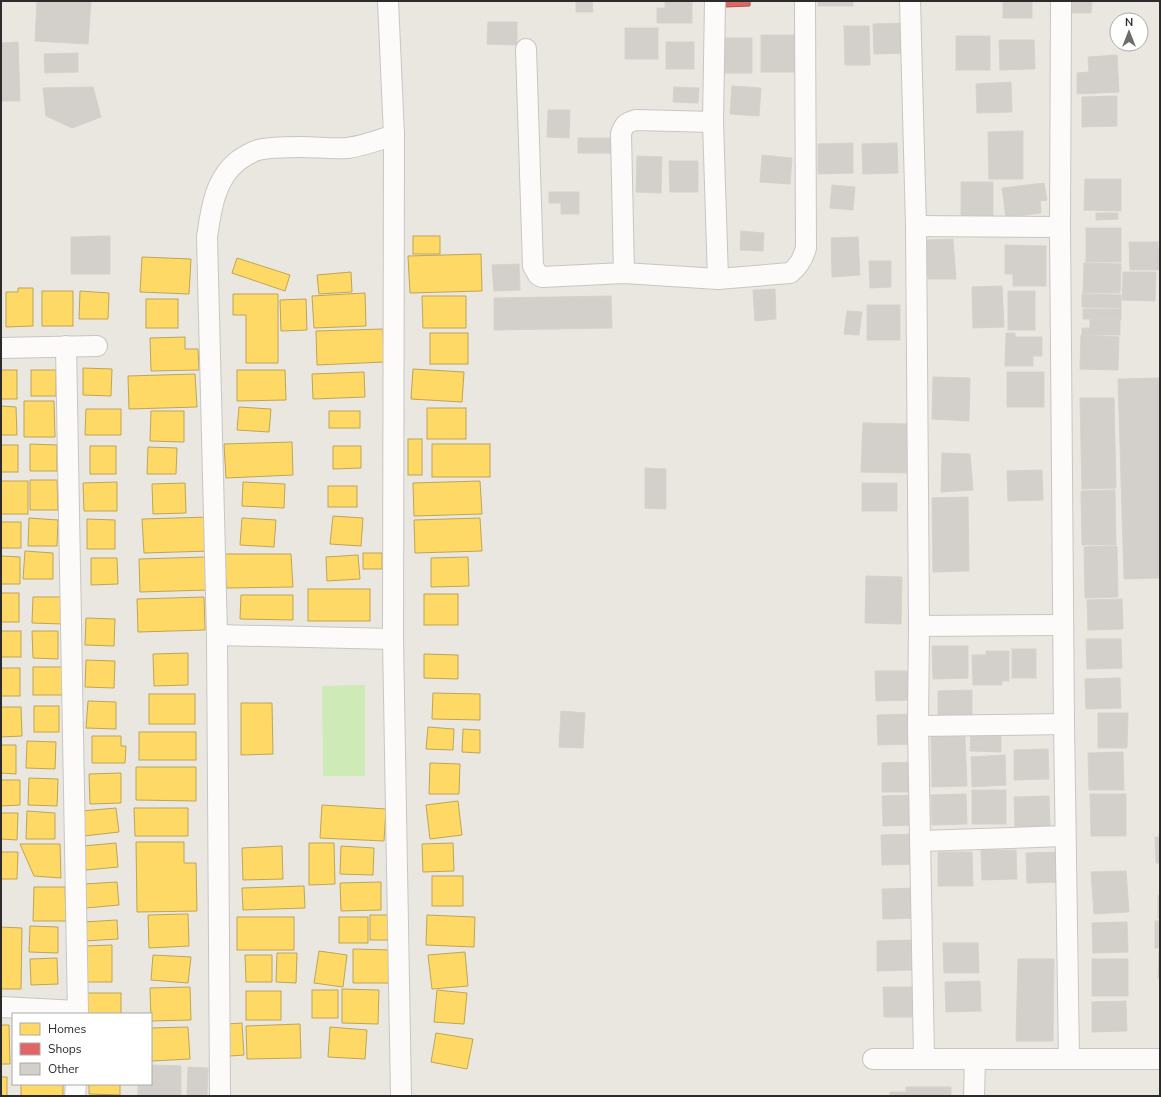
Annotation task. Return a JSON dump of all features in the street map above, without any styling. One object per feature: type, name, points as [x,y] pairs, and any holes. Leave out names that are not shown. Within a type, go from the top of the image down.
[{"type":"street","points":[[388,1],[394,135],[393,639],[401,1096]]},
{"type":"street","points":[[715,1],[713,122],[718,279]]},
{"type":"street","points":[[526,49],[534,266],[538,275],[542,277],[624,273],[718,279],[790,273],[797,268],[802,260],[806,248],[805,1]]},
{"type":"street","points":[[910,1],[916,226],[919,626],[918,726],[924,1059]]},
{"type":"street","points":[[1061,1],[1060,227],[1063,625],[1069,1059]]},
{"type":"street","points":[[624,273],[621,134],[623,127],[626,123],[636,120],[713,122]]},
{"type":"street","points":[[220,1096],[217,635],[207,237],[214,198],[219,185],[232,166],[247,154],[258,150],[301,147],[346,148],[362,145],[394,135]]},
{"type":"street","points":[[916,226],[1060,227]]},
{"type":"street","points":[[1,1008],[78,1012],[66,346]]},
{"type":"street","points":[[1,348],[97,346]]},
{"type":"street","points":[[919,626],[1063,625]]},
{"type":"street","points":[[217,635],[393,639]]},
{"type":"street","points":[[918,726],[1064,724]]},
{"type":"street","points":[[920,841],[1066,836]]},
{"type":"street","points":[[873,1059],[1160,1059]]},
{"type":"street","points":[[974,1096],[975,1059]]},
{"type":"street","points":[[75,1096],[76,1085]]},
{"type":"green space","points":[[365,685],[365,776],[323,776],[322,686]]},
{"type":"building: Homes","points":[[413,236],[440,236],[440,254],[413,254]]},
{"type":"building: Homes","points":[[481,254],[482,291],[410,293],[408,256]]},
{"type":"building: Homes","points":[[142,257],[191,259],[189,294],[140,292]]},
{"type":"building: Homes","points":[[237,258],[290,275],[285,291],[232,273]]},
{"type":"building: Homes","points":[[351,272],[352,292],[319,294],[317,275]]},
{"type":"building: Homes","points":[[18,288],[33,288],[33,326],[6,327],[6,292],[18,292]]},
{"type":"building: Homes","points":[[42,291],[73,291],[73,326],[42,326]]},
{"type":"building: Homes","points":[[80,291],[109,293],[108,319],[79,319]]},
{"type":"building: Homes","points":[[365,293],[366,326],[314,328],[312,296]]},
{"type":"building: Homes","points":[[233,294],[278,294],[278,363],[246,363],[246,315],[233,315]]},
{"type":"building: Homes","points":[[422,296],[466,296],[466,328],[423,328]]},
{"type":"building: Homes","points":[[146,299],[178,299],[178,328],[146,328]]},
{"type":"building: Homes","points":[[306,299],[307,330],[281,331],[280,300]]},
{"type":"building: Homes","points":[[383,329],[384,362],[317,365],[316,331]]},
{"type":"building: Homes","points":[[430,333],[468,333],[468,364],[430,364]]},
{"type":"building: Homes","points":[[185,337],[185,349],[198,349],[199,370],[151,371],[150,338]]},
{"type":"building: Homes","points":[[83,368],[112,369],[111,396],[83,395]]},
{"type":"building: Homes","points":[[413,369],[464,372],[462,402],[411,399]]},
{"type":"building: Homes","points":[[1,370],[17,370],[17,399],[1,399]]},
{"type":"building: Homes","points":[[31,370],[56,370],[56,396],[31,396]]},
{"type":"building: Homes","points":[[237,370],[285,370],[286,400],[237,401]]},
{"type":"building: Homes","points":[[364,372],[365,397],[313,399],[312,374]]},
{"type":"building: Homes","points":[[195,374],[197,407],[129,409],[128,376]]},
{"type":"building: Homes","points":[[24,401],[54,401],[55,437],[24,437]]},
{"type":"building: Homes","points":[[1,406],[16,407],[17,435],[1,435]]},
{"type":"building: Homes","points":[[239,407],[271,409],[269,432],[237,430]]},
{"type":"building: Homes","points":[[427,408],[466,408],[466,439],[427,439]]},
{"type":"building: Homes","points":[[86,409],[121,409],[121,435],[85,435]]},
{"type":"building: Homes","points":[[151,411],[184,411],[184,442],[150,441]]},
{"type":"building: Homes","points":[[329,411],[360,411],[360,428],[329,428]]},
{"type":"building: Homes","points":[[408,439],[422,439],[422,475],[408,475]]},
{"type":"building: Homes","points":[[292,442],[293,475],[226,478],[224,444]]},
{"type":"building: Homes","points":[[30,444],[57,445],[57,471],[30,471]]},
{"type":"building: Homes","points":[[432,444],[490,444],[490,477],[432,477]]},
{"type":"building: Homes","points":[[1,445],[18,445],[18,472],[1,472]]},
{"type":"building: Homes","points":[[90,446],[116,446],[116,474],[90,474]]},
{"type":"building: Homes","points":[[333,446],[361,446],[361,468],[333,469]]},
{"type":"building: Homes","points":[[148,447],[177,448],[176,474],[147,474]]},
{"type":"building: Homes","points":[[30,480],[57,480],[58,510],[30,510]]},
{"type":"building: Homes","points":[[1,481],[28,481],[28,514],[1,514]]},
{"type":"building: Homes","points":[[480,481],[482,514],[414,516],[413,483]]},
{"type":"building: Homes","points":[[117,482],[117,511],[84,511],[83,483]]},
{"type":"building: Homes","points":[[243,482],[285,484],[284,508],[242,506]]},
{"type":"building: Homes","points":[[185,483],[186,513],[153,514],[152,484]]},
{"type":"building: Homes","points":[[328,486],[357,486],[357,507],[328,507]]},
{"type":"building: Homes","points":[[333,516],[363,518],[361,546],[330,544]]},
{"type":"building: Homes","points":[[210,517],[211,551],[144,553],[142,519]]},
{"type":"building: Homes","points":[[29,518],[58,520],[57,546],[28,546]]},
{"type":"building: Homes","points":[[242,518],[276,520],[274,547],[240,545]]},
{"type":"building: Homes","points":[[480,518],[482,551],[415,553],[414,520]]},
{"type":"building: Homes","points":[[87,519],[115,520],[115,549],[87,549]]},
{"type":"building: Homes","points":[[1,522],[21,522],[21,548],[1,548]]},
{"type":"building: Homes","points":[[25,551],[53,553],[53,579],[23,579]]},
{"type":"building: Homes","points":[[363,553],[382,553],[382,569],[363,569]]},
{"type":"building: Homes","points":[[223,554],[291,554],[293,587],[227,588]]},
{"type":"building: Homes","points":[[358,555],[360,579],[327,581],[326,557]]},
{"type":"building: Homes","points":[[1,556],[20,557],[20,584],[1,584]]},
{"type":"building: Homes","points":[[207,557],[208,590],[140,592],[139,559]]},
{"type":"building: Homes","points":[[468,557],[469,586],[431,587],[431,558]]},
{"type":"building: Homes","points":[[91,558],[117,558],[118,584],[91,585]]},
{"type":"building: Homes","points":[[308,589],[370,589],[370,621],[308,621]]},
{"type":"building: Homes","points":[[1,593],[19,593],[19,622],[1,622]]},
{"type":"building: Homes","points":[[424,594],[458,594],[458,625],[424,625]]},
{"type":"building: Homes","points":[[241,595],[293,595],[293,620],[240,619]]},
{"type":"building: Homes","points":[[33,597],[64,597],[63,624],[32,623]]},
{"type":"building: Homes","points":[[204,597],[205,630],[138,632],[137,599]]},
{"type":"building: Homes","points":[[86,618],[115,619],[114,646],[85,645]]},
{"type":"building: Homes","points":[[1,631],[21,631],[21,657],[1,657]]},
{"type":"building: Homes","points":[[32,631],[58,631],[58,659],[33,658]]},
{"type":"building: Homes","points":[[188,653],[188,685],[154,686],[153,654]]},
{"type":"building: Homes","points":[[424,654],[458,655],[458,679],[424,678]]},
{"type":"building: Homes","points":[[86,660],[115,661],[114,688],[85,687]]},
{"type":"building: Homes","points":[[33,667],[65,667],[65,695],[33,695]]},
{"type":"building: Homes","points":[[1,668],[20,668],[20,696],[1,696]]},
{"type":"building: Homes","points":[[433,693],[480,694],[480,720],[432,719]]},
{"type":"building: Homes","points":[[149,694],[195,694],[195,724],[149,724]]},
{"type":"building: Homes","points":[[88,701],[116,702],[116,729],[86,728]]},
{"type":"building: Homes","points":[[241,703],[272,703],[273,754],[241,755]]},
{"type":"building: Homes","points":[[34,706],[59,706],[59,732],[34,732]]},
{"type":"building: Homes","points":[[1,707],[21,707],[22,736],[1,737]]},
{"type":"building: Homes","points":[[428,727],[454,729],[453,750],[426,749]]},
{"type":"building: Homes","points":[[463,729],[480,730],[480,753],[462,752]]},
{"type":"building: Homes","points":[[139,732],[196,732],[196,760],[139,760]]},
{"type":"building: Homes","points":[[92,736],[121,736],[121,746],[126,746],[125,763],[92,763]]},
{"type":"building: Homes","points":[[27,741],[56,742],[55,769],[26,768]]},
{"type":"building: Homes","points":[[1,745],[16,745],[16,774],[1,773]]},
{"type":"building: Homes","points":[[430,763],[460,764],[459,794],[429,794]]},
{"type":"building: Homes","points":[[136,767],[196,767],[196,801],[136,800]]},
{"type":"building: Homes","points":[[121,773],[121,803],[90,804],[89,774]]},
{"type":"building: Homes","points":[[29,778],[58,779],[57,806],[28,805]]},
{"type":"building: Homes","points":[[1,780],[20,780],[20,805],[1,806]]},
{"type":"building: Homes","points":[[458,801],[462,835],[430,839],[426,805]]},
{"type":"building: Homes","points":[[322,805],[386,809],[384,841],[320,838]]},
{"type":"building: Homes","points":[[116,808],[119,832],[84,836],[82,811]]},
{"type":"building: Homes","points":[[134,808],[188,808],[188,836],[135,836]]},
{"type":"building: Homes","points":[[27,811],[55,813],[55,839],[26,839]]},
{"type":"building: Homes","points":[[1,813],[18,813],[17,840],[1,839]]},
{"type":"building: Homes","points":[[136,842],[184,842],[184,863],[196,863],[197,911],[137,912]]},
{"type":"building: Homes","points":[[116,843],[118,867],[86,870],[83,846]]},
{"type":"building: Homes","points":[[309,843],[334,843],[335,884],[309,885]]},
{"type":"building: Homes","points":[[453,843],[454,871],[423,872],[422,844]]},
{"type":"building: Homes","points":[[20,844],[60,844],[61,878],[34,876]]},
{"type":"building: Homes","points":[[282,846],[283,879],[243,880],[242,848]]},
{"type":"building: Homes","points":[[341,846],[374,848],[373,875],[340,874]]},
{"type":"building: Homes","points":[[1,852],[18,852],[17,879],[1,879]]},
{"type":"building: Homes","points":[[432,876],[463,876],[463,906],[432,906]]},
{"type":"building: Homes","points":[[117,882],[119,905],[86,908],[84,884]]},
{"type":"building: Homes","points":[[381,882],[381,910],[341,911],[340,883]]},
{"type":"building: Homes","points":[[304,886],[305,908],[243,910],[242,888]]},
{"type":"building: Homes","points":[[34,887],[65,887],[66,921],[33,921]]},
{"type":"building: Homes","points":[[188,914],[189,946],[149,948],[148,915]]},
{"type":"building: Homes","points":[[370,915],[391,915],[391,940],[370,940]]},
{"type":"building: Homes","points":[[427,915],[475,917],[474,947],[426,945]]},
{"type":"building: Homes","points":[[237,917],[294,917],[294,950],[237,950]]},
{"type":"building: Homes","points":[[339,917],[368,917],[368,943],[339,943]]},
{"type":"building: Homes","points":[[117,920],[118,939],[84,941],[83,922]]},
{"type":"building: Homes","points":[[30,926],[58,927],[58,953],[29,952]]},
{"type":"building: Homes","points":[[1,927],[22,928],[21,989],[1,989]]},
{"type":"building: Homes","points":[[112,945],[112,982],[86,982],[85,946]]},
{"type":"building: Homes","points":[[353,949],[390,950],[389,983],[353,983]]},
{"type":"building: Homes","points":[[319,951],[347,955],[343,987],[314,983]]},
{"type":"building: Homes","points":[[465,952],[468,986],[432,989],[428,955]]},
{"type":"building: Homes","points":[[277,953],[297,953],[296,983],[276,982]]},
{"type":"building: Homes","points":[[153,955],[191,957],[188,983],[151,980]]},
{"type":"building: Homes","points":[[245,955],[272,955],[272,982],[246,982]]},
{"type":"building: Homes","points":[[57,958],[58,984],[31,985],[30,959]]},
{"type":"building: Homes","points":[[190,987],[191,1020],[152,1021],[150,988]]},
{"type":"building: Homes","points":[[342,989],[379,990],[378,1024],[342,1023]]},
{"type":"building: Homes","points":[[312,990],[338,990],[338,1018],[312,1018]]},
{"type":"building: Homes","points":[[437,990],[467,993],[464,1024],[434,1022]]},
{"type":"building: Homes","points":[[246,991],[281,991],[281,1020],[246,1020]]},
{"type":"building: Homes","points":[[87,993],[121,993],[121,1013],[87,1013]]},
{"type":"building: Homes","points":[[242,1023],[244,1055],[230,1056],[227,1024]]},
{"type":"building: Homes","points":[[300,1024],[301,1058],[247,1059],[246,1026]]},
{"type":"building: Homes","points":[[1,1025],[9,1025],[10,1064],[1,1064]]},
{"type":"building: Homes","points":[[188,1027],[190,1059],[152,1061],[152,1028]]},
{"type":"building: Homes","points":[[330,1027],[367,1030],[365,1059],[328,1057]]},
{"type":"building: Homes","points":[[436,1033],[473,1039],[467,1069],[431,1062]]},
{"type":"building: Homes","points":[[1,1077],[7,1077],[7,1096],[1,1096]]},
{"type":"building: Homes","points":[[21,1085],[63,1085],[63,1096],[21,1096]]},
{"type":"building: Homes","points":[[89,1085],[120,1085],[120,1095],[89,1094]]},
{"type":"building: Shops","points":[[725,1],[750,1],[750,6],[725,7]]},
{"type":"building: Other","points":[[37,1],[91,1],[88,44],[35,41]]},
{"type":"building: Other","points":[[576,1],[592,1],[593,12],[576,12]]},
{"type":"building: Other","points":[[665,1],[692,1],[692,23],[657,23],[657,8],[665,8]]},
{"type":"building: Other","points":[[818,1],[853,1],[853,6],[818,6]]},
{"type":"building: Other","points":[[1003,1],[1032,1],[1032,18],[1003,18]]},
{"type":"building: Other","points":[[1064,1],[1092,1],[1091,13],[1063,13]]},
{"type":"building: Other","points":[[488,22],[517,22],[517,45],[487,44]]},
{"type":"building: Other","points":[[908,23],[909,53],[874,54],[873,24]]},
{"type":"building: Other","points":[[844,26],[869,26],[870,65],[845,65]]},
{"type":"building: Other","points":[[625,28],[658,28],[658,59],[625,59]]},
{"type":"building: Other","points":[[761,35],[795,35],[795,72],[761,72]]},
{"type":"building: Other","points":[[956,36],[990,36],[990,70],[956,70]]},
{"type":"building: Other","points":[[723,38],[752,38],[752,73],[723,73]]},
{"type":"building: Other","points":[[999,40],[1034,40],[1035,69],[1000,70]]},
{"type":"building: Other","points":[[18,42],[20,101],[1,101],[1,43]]},
{"type":"building: Other","points":[[666,42],[694,42],[694,69],[666,69]]},
{"type":"building: Other","points":[[78,53],[78,72],[45,73],[44,54]]},
{"type":"building: Other","points":[[1117,55],[1119,92],[1077,94],[1077,73],[1089,72],[1088,57]]},
{"type":"building: Other","points":[[1011,82],[1012,112],[977,113],[976,84]]},
{"type":"building: Other","points":[[732,86],[761,88],[759,116],[730,114]]},
{"type":"building: Other","points":[[93,87],[101,117],[72,128],[46,116],[43,88]]},
{"type":"building: Other","points":[[674,87],[699,88],[698,103],[673,102]]},
{"type":"building: Other","points":[[1117,96],[1117,126],[1082,127],[1082,97]]},
{"type":"building: Other","points":[[548,110],[570,110],[569,138],[547,137]]},
{"type":"building: Other","points":[[1023,131],[1023,179],[989,179],[988,132]]},
{"type":"building: Other","points":[[578,138],[613,138],[613,153],[578,153]]},
{"type":"building: Other","points":[[853,143],[853,173],[818,174],[818,144]]},
{"type":"building: Other","points":[[897,143],[898,173],[863,174],[862,144]]},
{"type":"building: Other","points":[[762,155],[792,158],[790,184],[760,182]]},
{"type":"building: Other","points":[[637,156],[662,157],[661,193],[636,192]]},
{"type":"building: Other","points":[[669,161],[698,161],[698,192],[670,192]]},
{"type":"building: Other","points":[[1085,179],[1121,179],[1121,211],[1084,210]]},
{"type":"building: Other","points":[[961,182],[993,182],[993,219],[961,218]]},
{"type":"building: Other","points":[[1044,183],[1047,200],[1040,201],[1041,213],[1006,218],[1002,188]]},
{"type":"building: Other","points":[[832,185],[855,187],[853,210],[830,208]]},
{"type":"building: Other","points":[[549,192],[579,192],[579,214],[561,214],[561,203],[549,203]]},
{"type":"building: Other","points":[[1096,213],[1118,213],[1118,219],[1096,220]]},
{"type":"building: Other","points":[[1086,228],[1121,228],[1121,262],[1086,262]]},
{"type":"building: Other","points":[[741,231],[764,233],[763,251],[740,250]]},
{"type":"building: Other","points":[[110,236],[110,274],[71,274],[71,237]]},
{"type":"building: Other","points":[[858,237],[860,275],[832,277],[831,238]]},
{"type":"building: Other","points":[[953,239],[956,279],[928,279],[926,240]]},
{"type":"building: Other","points":[[1129,242],[1158,242],[1158,249],[1160,249],[1159,270],[1130,270]]},
{"type":"building: Other","points":[[1005,245],[1046,246],[1046,286],[1013,286],[1013,274],[1005,274]]},
{"type":"building: Other","points":[[869,261],[891,261],[891,287],[870,288]]},
{"type":"building: Other","points":[[1084,263],[1121,264],[1120,293],[1083,293]]},
{"type":"building: Other","points":[[519,264],[520,290],[494,291],[492,265]]},
{"type":"building: Other","points":[[1123,272],[1156,272],[1155,301],[1122,300]]},
{"type":"building: Other","points":[[1002,286],[1004,327],[973,328],[972,287]]},
{"type":"building: Other","points":[[775,289],[776,319],[755,321],[753,290]]},
{"type":"building: Other","points":[[1008,291],[1035,291],[1035,330],[1008,330]]},
{"type":"building: Other","points":[[1082,294],[1121,295],[1121,308],[1082,307]]},
{"type":"building: Other","points":[[611,296],[612,328],[494,330],[494,298]]},
{"type":"building: Other","points":[[867,305],[900,305],[900,340],[867,340]]},
{"type":"building: Other","points":[[1083,309],[1121,309],[1121,319],[1083,319]]},
{"type":"building: Other","points":[[847,311],[862,312],[859,335],[844,334]]},
{"type":"building: Other","points":[[1090,319],[1120,319],[1120,335],[1082,335],[1082,328],[1090,328]]},
{"type":"building: Other","points":[[1006,333],[1015,333],[1015,337],[1042,337],[1042,356],[1033,356],[1033,366],[1005,366]]},
{"type":"building: Other","points":[[1081,335],[1119,337],[1118,370],[1080,369]]},
{"type":"building: Other","points":[[1007,372],[1044,372],[1044,407],[1007,407]]},
{"type":"building: Other","points":[[933,377],[970,378],[969,421],[932,419]]},
{"type":"building: Other","points":[[1160,378],[1160,578],[1124,579],[1118,379]]},
{"type":"building: Other","points":[[1080,398],[1114,398],[1116,488],[1082,489]]},
{"type":"building: Other","points":[[863,423],[911,424],[909,473],[861,472]]},
{"type":"building: Other","points":[[942,453],[970,454],[973,490],[941,492]]},
{"type":"building: Other","points":[[645,468],[666,469],[666,509],[645,508]]},
{"type":"building: Other","points":[[1042,470],[1043,500],[1008,501],[1007,471]]},
{"type":"building: Other","points":[[862,483],[897,483],[897,511],[862,511]]},
{"type":"building: Other","points":[[1115,490],[1116,545],[1082,545],[1081,491]]},
{"type":"building: Other","points":[[968,497],[969,571],[933,572],[932,498]]},
{"type":"building: Other","points":[[1117,546],[1118,597],[1085,598],[1084,547]]},
{"type":"building: Other","points":[[866,576],[902,577],[901,624],[865,623]]},
{"type":"building: Other","points":[[1122,599],[1123,629],[1088,630],[1087,600]]},
{"type":"building: Other","points":[[1086,639],[1121,639],[1122,668],[1087,669]]},
{"type":"building: Other","points":[[932,646],[968,646],[968,678],[933,679]]},
{"type":"building: Other","points":[[1012,649],[1036,649],[1036,678],[1012,678]]},
{"type":"building: Other","points":[[986,651],[1009,651],[1009,681],[1002,681],[1002,685],[973,685],[972,655],[986,655]]},
{"type":"building: Other","points":[[875,671],[910,671],[911,700],[876,701]]},
{"type":"building: Other","points":[[1120,678],[1121,708],[1086,709],[1085,679]]},
{"type":"building: Other","points":[[972,690],[972,717],[938,718],[938,691]]},
{"type":"building: Other","points":[[561,711],[585,713],[583,748],[559,747]]},
{"type":"building: Other","points":[[1098,713],[1128,713],[1127,748],[1098,748]]},
{"type":"building: Other","points":[[912,714],[913,744],[878,745],[877,715]]},
{"type":"building: Other","points":[[971,729],[1001,729],[1001,752],[970,751]]},
{"type":"building: Other","points":[[931,736],[965,736],[967,786],[932,787]]},
{"type":"building: Other","points":[[1048,749],[1049,779],[1014,780],[1014,750]]},
{"type":"building: Other","points":[[1123,752],[1124,790],[1089,790],[1088,753]]},
{"type":"building: Other","points":[[1005,755],[1006,785],[972,787],[971,757]]},
{"type":"building: Other","points":[[917,762],[917,792],[882,792],[882,763]]},
{"type":"building: Other","points":[[972,790],[1006,790],[1006,824],[972,824]]},
{"type":"building: Other","points":[[966,794],[967,824],[932,825],[931,795]]},
{"type":"building: Other","points":[[1090,794],[1126,794],[1126,836],[1091,836]]},
{"type":"building: Other","points":[[917,795],[918,825],[883,826],[882,796]]},
{"type":"building: Other","points":[[1049,796],[1050,826],[1015,827],[1014,797]]},
{"type":"building: Other","points":[[916,834],[917,864],[882,865],[881,835]]},
{"type":"building: Other","points":[[1155,837],[1160,837],[1160,863],[1156,863]]},
{"type":"building: Other","points":[[981,850],[1016,850],[1017,879],[982,880]]},
{"type":"building: Other","points":[[938,852],[972,852],[973,886],[938,886]]},
{"type":"building: Other","points":[[1061,852],[1062,882],[1027,883],[1026,853]]},
{"type":"building: Other","points":[[1126,871],[1129,912],[1094,914],[1091,872]]},
{"type":"building: Other","points":[[917,888],[918,918],[883,919],[882,889]]},
{"type":"building: Other","points":[[1158,895],[1160,895],[1160,918],[1158,918]]},
{"type":"building: Other","points":[[1155,921],[1160,921],[1160,948],[1155,948]]},
{"type":"building: Other","points":[[1127,922],[1128,952],[1093,953],[1092,923]]},
{"type":"building: Other","points":[[911,940],[912,970],[877,971],[877,941]]},
{"type":"building: Other","points":[[943,943],[978,943],[979,973],[944,973]]},
{"type":"building: Other","points":[[1159,950],[1160,978],[1158,978]]},
{"type":"building: Other","points":[[1018,959],[1054,959],[1053,1041],[1016,1041]]},
{"type":"building: Other","points":[[1092,959],[1128,959],[1128,996],[1092,996]]},
{"type":"building: Other","points":[[980,981],[981,1011],[946,1012],[945,982]]},
{"type":"building: Other","points":[[883,987],[918,987],[919,1017],[884,1017]]},
{"type":"building: Other","points":[[1126,1001],[1127,1031],[1092,1032],[1092,1002]]},
{"type":"building: Other","points":[[152,1065],[181,1066],[181,1096],[138,1096],[138,1085],[152,1085]]},
{"type":"building: Other","points":[[188,1067],[208,1068],[207,1096],[187,1096]]},
{"type":"building: Other","points":[[906,1087],[951,1087],[951,1096],[890,1096],[890,1092],[906,1092]]}]
